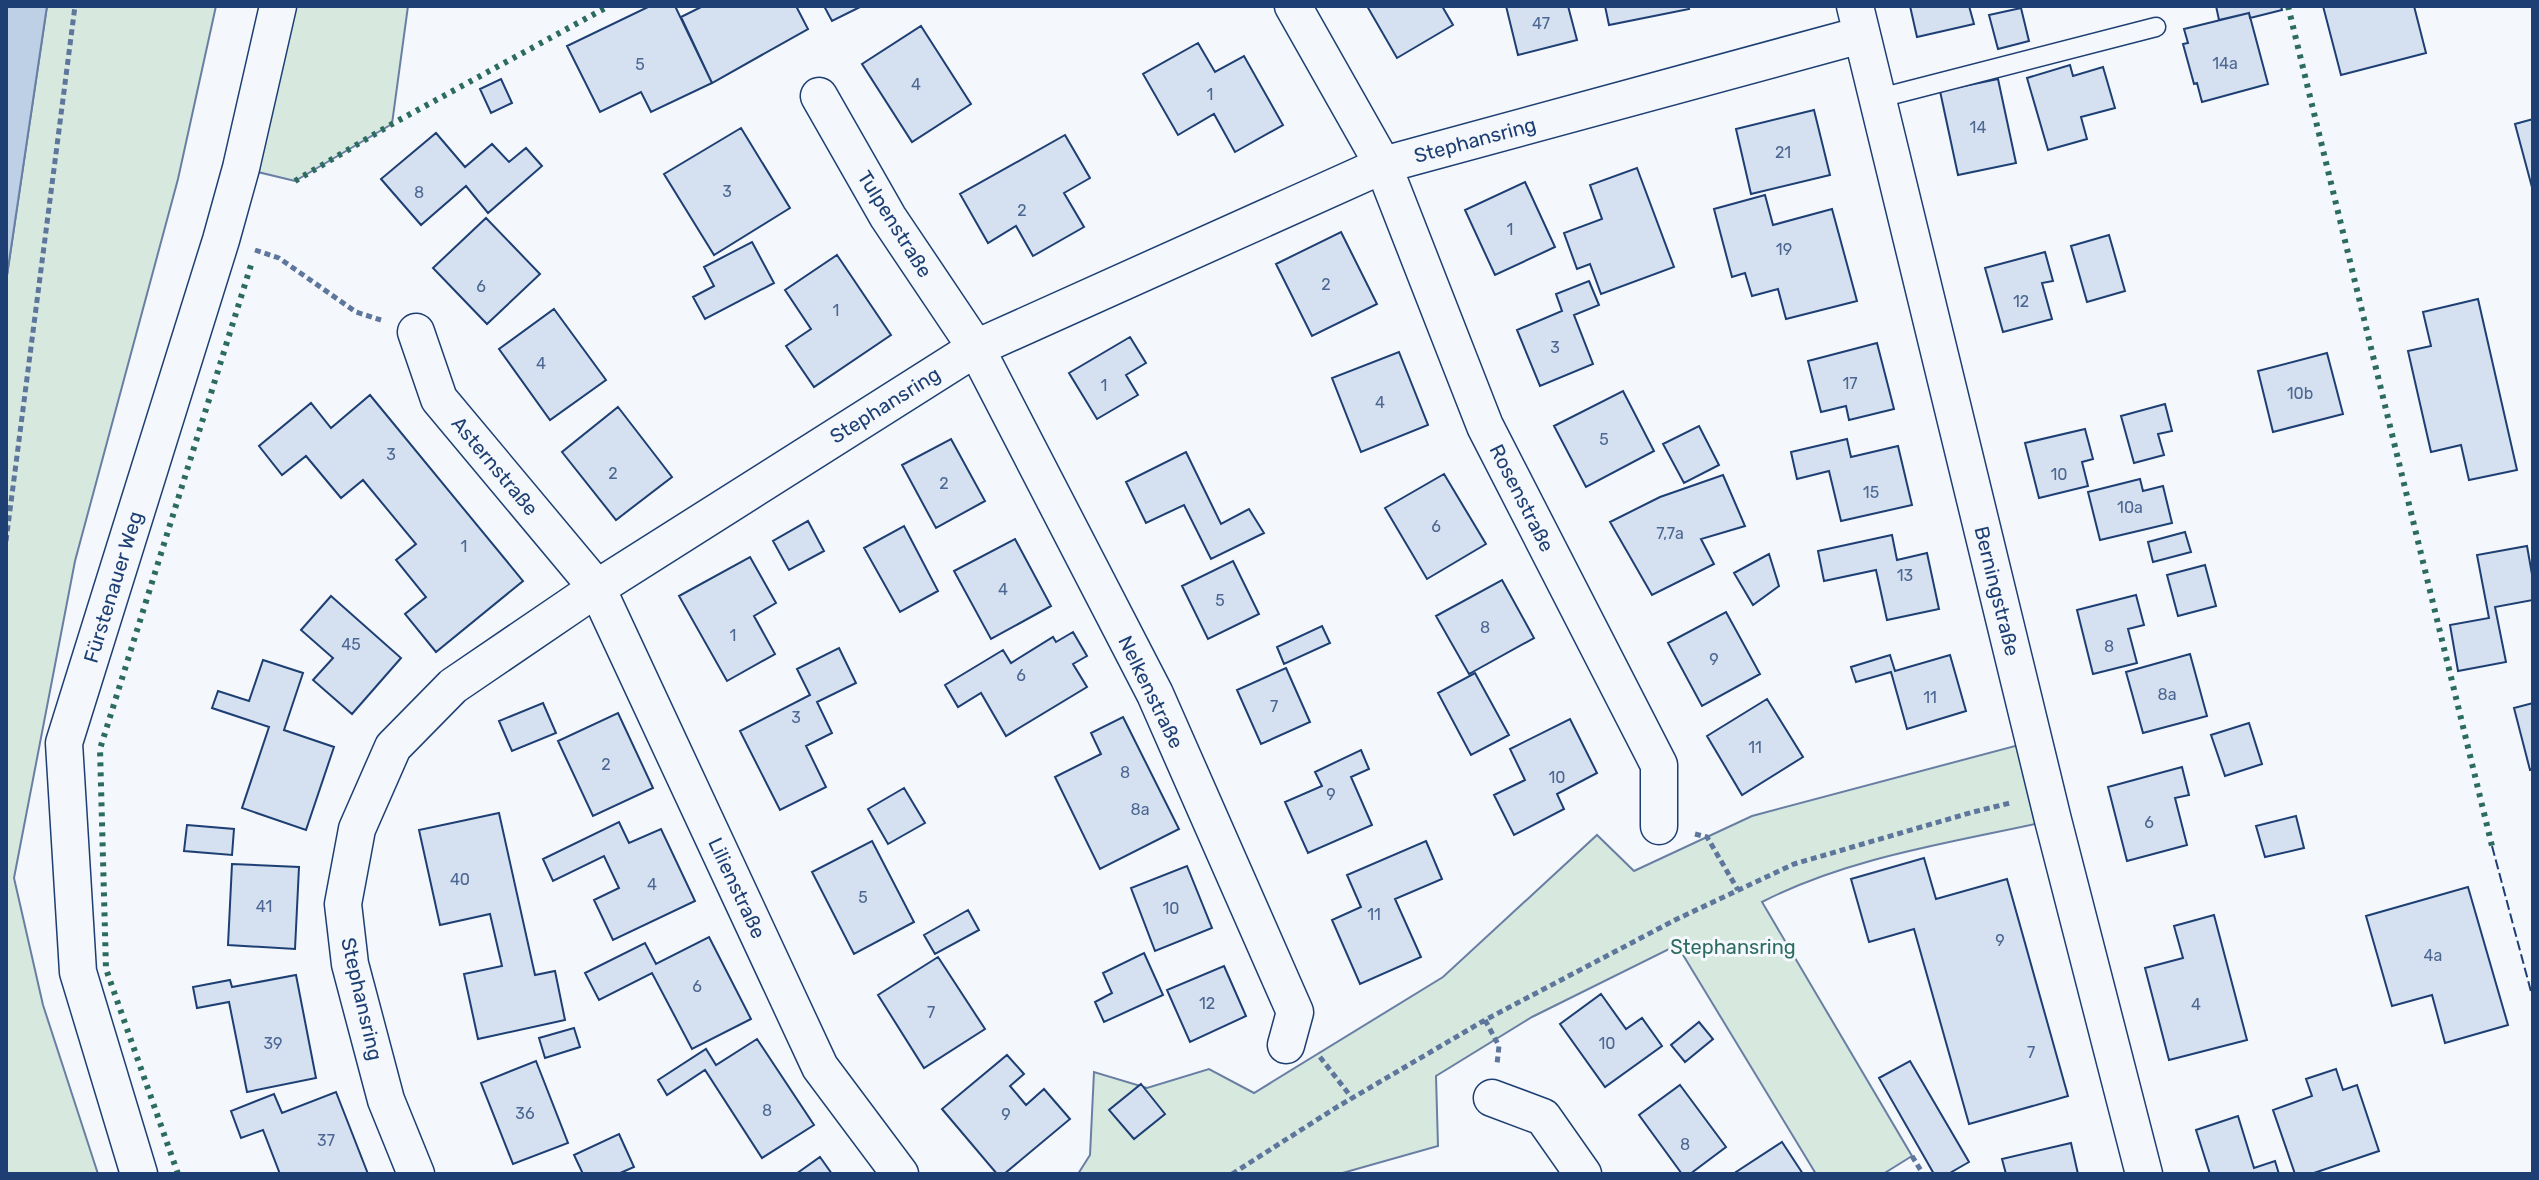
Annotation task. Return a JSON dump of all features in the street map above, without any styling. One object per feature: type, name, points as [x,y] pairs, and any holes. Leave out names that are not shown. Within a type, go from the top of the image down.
[{"type":"street","name":"Fürstenauer Weg","points":[[139,1174],[78,972],[64,743],[221,240],[278,6]]},
{"type":"street","name":"Rosenstraße","points":[[1293,6],[1383,165],[1485,426],[1659,765],[1659,826]]},
{"type":"street","name":"Stephansring","points":[[416,1174],[386,1100],[350,964],[343,904],[357,829],[393,747],[453,686],[597,588],[976,348],[1383,165],[1858,20]]},
{"type":"street","name":"Berningstraße","points":[[1858,20],[2047,795],[2144,1174]]},
{"type":"street","name":"Tulpenstraße","points":[[819,96],[888,217],[976,348]]},
{"type":"street","name":"Asternstraße","points":[[416,332],[439,399],[597,588]]},
{"type":"street","name":"Nelkenstraße","points":[[976,348],[1155,694],[1295,1012],[1286,1045]]},
{"type":"street","name":"Lilienstraße","points":[[597,588],[820,1067],[900,1174]]},
{"type":"street","points":[[1492,1098],[1543,1117],[1583,1174]]},
{"type":"lane","points":[[1876,99],[2156,27]]},
{"type":"path","points":[[6,541],[75,6]]},
{"type":"path","points":[[249,249],[279,258],[356,312],[416,332]]},
{"type":"path","points":[[1232,1174],[1352,1098],[1485,1020],[1738,890],[1794,864],[1973,812],[2047,795]]},
{"type":"path","points":[[1659,826],[1707,837],[1738,890]]},
{"type":"path","points":[[1286,1045],[1318,1053],[1352,1098]]},
{"type":"path","points":[[1912,1156],[1923,1174]]},
{"type":"green space","points":[[47,6],[216,6],[178,179],[75,561],[14,878],[43,1005],[98,1174],[6,1174],[6,282]]},
{"type":"green space","points":[[278,6],[408,6],[392,124],[295,181],[241,168]]},
{"type":"green space","points":[[2034,741],[2053,820],[1868,862],[1796,886],[1762,902],[1912,1156],[1883,1174],[1816,1174],[1677,945],[1532,1017],[1436,1076],[1438,1146],[1339,1174],[1078,1174],[1090,1155],[1094,1072],[1147,1088],[1209,1069],[1254,1093],[1443,977],[1597,835],[1634,871],[1752,816]]},
{"type":"water","points":[[6,6],[47,6],[6,282]]},
{"type":"building","points":[[650,6],[675,6],[712,83],[651,112],[641,92],[600,112],[567,46]]},
{"type":"building","points":[[703,6],[796,6],[808,29],[712,83],[681,17]]},
{"type":"building","points":[[824,6],[862,6],[832,21]]},
{"type":"building","points":[[1367,6],[1442,6],[1453,25],[1397,58]]},
{"type":"building","points":[[1506,6],[1568,6],[1577,40],[1518,55]]},
{"type":"building","points":[[1605,6],[1688,6],[1689,9],[1609,25]]},
{"type":"building","points":[[1910,6],[1969,6],[1974,24],[1917,37]]},
{"type":"building","points":[[2216,6],[2281,6],[2282,10],[2250,18],[2249,13],[2219,20]]},
{"type":"building","points":[[2323,6],[2414,6],[2426,53],[2341,75]]},
{"type":"building","points":[[2021,8],[2029,41],[1998,49],[1989,15]]},
{"type":"building","points":[[2249,13],[2268,84],[2202,102],[2183,44],[2188,43],[2184,29]]},
{"type":"building","points":[[921,26],[971,104],[912,142],[862,64]]},
{"type":"building","points":[[1198,43],[1215,72],[1244,56],[1283,125],[1235,152],[1214,114],[1178,135],[1143,74]]},
{"type":"building","points":[[2070,65],[2073,76],[2103,67],[2115,108],[2081,117],[2087,139],[2048,150],[2027,78]]},
{"type":"building","points":[[501,79],[512,103],[491,113],[480,89]]},
{"type":"building","points":[[1998,79],[2016,163],[1958,175],[1940,91]]},
{"type":"building","points":[[1814,110],[1830,175],[1751,194],[1736,129]]},
{"type":"building","points":[[2533,119],[2533,191],[2515,124]]},
{"type":"building","points":[[741,128],[790,208],[714,255],[664,174]]},
{"type":"building","points":[[436,133],[465,167],[492,144],[509,162],[526,148],[542,166],[488,213],[466,186],[421,225],[381,179]]},
{"type":"building","points":[[1065,135],[1090,178],[1064,193],[1084,227],[1033,256],[1016,226],[988,243],[960,194]]},
{"type":"building","points":[[1637,168],[1674,267],[1601,294],[1590,264],[1577,269],[1564,233],[1602,219],[1590,185]]},
{"type":"building","points":[[1525,182],[1555,247],[1495,275],[1465,210]]},
{"type":"building","points":[[1765,195],[1773,225],[1832,209],[1857,301],[1786,319],[1778,289],[1752,296],[1745,273],[1732,277],[1714,209]]},
{"type":"building","points":[[486,218],[540,274],[487,324],[433,268]]},
{"type":"building","points":[[1341,232],[1377,304],[1312,336],[1276,264]]},
{"type":"building","points":[[2109,235],[2125,291],[2087,302],[2071,246]]},
{"type":"building","points":[[752,242],[774,283],[705,319],[693,297],[714,286],[704,267]]},
{"type":"building","points":[[2045,252],[2053,281],[2042,283],[2052,319],[2003,332],[1985,268]]},
{"type":"building","points":[[837,255],[891,335],[814,387],[786,346],[811,329],[785,290]]},
{"type":"building","points":[[1589,281],[1599,305],[1574,315],[1593,364],[1540,386],[1517,330],[1562,311],[1556,294]]},
{"type":"building","points":[[2478,299],[2517,470],[2469,480],[2461,445],[2431,452],[2408,351],[2431,346],[2423,312]]},
{"type":"building","points":[[554,309],[606,380],[550,420],[499,349]]},
{"type":"building","points":[[1130,337],[1146,363],[1126,375],[1138,395],[1097,419],[1069,373]]},
{"type":"building","points":[[1877,343],[1894,409],[1849,420],[1846,406],[1821,412],[1808,361]]},
{"type":"building","points":[[1399,352],[1428,425],[1361,452],[1332,378]]},
{"type":"building","points":[[2327,353],[2343,414],[2273,432],[2258,371]]},
{"type":"building","points":[[1623,391],[1654,451],[1586,487],[1554,426]]},
{"type":"building","points":[[370,395],[523,581],[436,652],[405,614],[426,597],[396,560],[416,544],[363,480],[341,498],[306,456],[282,475],[259,446],[311,403],[331,428]]},
{"type":"building","points":[[2165,404],[2172,431],[2158,434],[2164,455],[2134,463],[2121,416]]},
{"type":"building","points":[[618,407],[672,477],[616,520],[562,452]]},
{"type":"building","points":[[1699,426],[1719,465],[1684,483],[1663,444]]},
{"type":"building","points":[[2085,429],[2093,459],[2082,462],[2088,486],[2039,498],[2025,443]]},
{"type":"building","points":[[951,439],[985,501],[936,528],[902,465]]},
{"type":"building","points":[[1847,439],[1851,457],[1898,446],[1912,505],[1841,521],[1829,471],[1797,479],[1791,452]]},
{"type":"building","points":[[1186,452],[1221,524],[1249,509],[1264,533],[1211,559],[1184,505],[1146,523],[1126,482]]},
{"type":"building","points":[[1444,474],[1486,544],[1427,579],[1385,508]]},
{"type":"building","points":[[1723,475],[1745,526],[1701,539],[1714,564],[1652,595],[1610,522],[1660,497]]},
{"type":"building","points":[[2140,479],[2143,491],[2163,486],[2172,523],[2100,540],[2088,492]]},
{"type":"building","points":[[808,521],[824,551],[789,570],[773,541]]},
{"type":"building","points":[[904,526],[938,591],[900,612],[864,548]]},
{"type":"building","points":[[2185,532],[2191,552],[2153,562],[2148,542]]},
{"type":"building","points":[[1892,535],[1897,560],[1927,553],[1939,609],[1887,620],[1876,570],[1824,581],[1818,551]]},
{"type":"building","points":[[1015,539],[1051,606],[991,639],[954,571]]},
{"type":"building","points":[[2527,546],[2533,600],[2495,607],[2506,662],[2458,671],[2450,625],[2489,618],[2477,555]]},
{"type":"building","points":[[1769,554],[1779,586],[1753,605],[1734,573]]},
{"type":"building","points":[[750,557],[776,603],[754,616],[775,654],[727,681],[679,596]]},
{"type":"building","points":[[1233,561],[1259,614],[1208,639],[1182,586]]},
{"type":"building","points":[[2205,565],[2216,606],[2178,616],[2167,575]]},
{"type":"building","points":[[1502,580],[1534,638],[1469,674],[1436,616]]},
{"type":"building","points":[[2136,595],[2144,625],[2128,629],[2137,663],[2093,674],[2077,610]]},
{"type":"building","points":[[331,596],[401,658],[352,714],[313,680],[333,658],[301,630]]},
{"type":"building","points":[[1726,612],[1760,674],[1702,706],[1668,643]]},
{"type":"building","points":[[1322,626],[1330,643],[1284,664],[1277,647]]},
{"type":"building","points":[[1073,632],[1087,656],[1073,664],[1087,687],[1006,736],[981,693],[958,707],[945,685],[1003,650],[1011,663],[1053,637],[1056,642]]},
{"type":"building","points":[[839,648],[856,683],[817,702],[832,733],[806,746],[826,787],[780,810],[740,731],[810,695],[797,669]]},
{"type":"building","points":[[2190,654],[2207,716],[2143,733],[2126,672]]},
{"type":"building","points":[[1890,655],[1895,671],[1950,655],[1966,711],[1907,729],[1891,672],[1856,682],[1851,667]]},
{"type":"building","points":[[263,660],[303,673],[284,730],[334,747],[306,830],[242,808],[269,727],[212,708],[218,691],[249,701]]},
{"type":"building","points":[[1286,668],[1310,722],[1261,744],[1237,690]]},
{"type":"building","points":[[1475,673],[1509,735],[1471,755],[1438,693]]},
{"type":"building","points":[[1767,699],[1803,757],[1742,795],[1707,736]]},
{"type":"building","points":[[543,703],[556,733],[512,751],[499,721]]},
{"type":"building","points":[[2533,703],[2533,769],[2530,770],[2514,708]]},
{"type":"building","points":[[618,713],[653,788],[593,816],[558,741]]},
{"type":"building","points":[[1123,717],[1179,829],[1100,869],[1055,777],[1101,754],[1091,733]]},
{"type":"building","points":[[1570,719],[1597,773],[1557,794],[1564,809],[1514,835],[1494,795],[1525,780],[1510,749]]},
{"type":"building","points":[[2249,723],[2262,764],[2225,776],[2211,735]]},
{"type":"building","points":[[1361,750],[1369,769],[1351,777],[1372,825],[1308,853],[1285,802],[1322,786],[1315,772]]},
{"type":"building","points":[[2182,767],[2189,795],[2175,798],[2187,845],[2127,861],[2108,787]]},
{"type":"building","points":[[904,788],[925,823],[888,844],[868,809]]},
{"type":"building","points":[[499,813],[535,975],[555,971],[565,1020],[478,1039],[464,974],[502,966],[490,914],[440,925],[419,830]]},
{"type":"building","points":[[2296,816],[2304,848],[2265,857],[2256,826]]},
{"type":"building","points":[[619,822],[629,843],[661,829],[695,901],[613,940],[594,900],[619,888],[604,856],[553,881],[543,859]]},
{"type":"building","points":[[187,825],[234,829],[232,855],[184,851]]},
{"type":"building","points":[[872,841],[914,922],[854,954],[812,872]]},
{"type":"building","points":[[1426,841],[1442,879],[1395,899],[1421,957],[1360,984],[1332,920],[1361,907],[1347,875]]},
{"type":"building","points":[[1924,858],[1936,899],[2007,879],[2068,1096],[1969,1124],[1914,929],[1869,942],[1851,879]]},
{"type":"building","points":[[232,864],[299,867],[295,949],[228,945]]},
{"type":"building","points":[[1187,866],[1212,928],[1155,951],[1131,888]]},
{"type":"building","points":[[2468,887],[2508,1025],[2445,1043],[2432,995],[2392,1006],[2366,916]]},
{"type":"building","points":[[968,910],[979,930],[935,954],[924,935]]},
{"type":"building","points":[[2214,915],[2247,1040],[2169,1060],[2145,968],[2183,958],[2174,926]]},
{"type":"building","points":[[709,937],[751,1019],[692,1049],[652,973],[599,1000],[585,973],[645,943],[656,964]]},
{"type":"building","points":[[1144,953],[1163,995],[1104,1022],[1095,1002],[1112,993],[1103,973]]},
{"type":"building","points":[[938,957],[985,1029],[924,1068],[878,995]]},
{"type":"building","points":[[1224,966],[1246,1016],[1190,1042],[1167,990]]},
{"type":"building","points":[[296,975],[316,1078],[247,1092],[229,1002],[197,1008],[193,987],[230,980],[232,987]]},
{"type":"building","points":[[1601,994],[1626,1029],[1642,1018],[1662,1046],[1605,1087],[1560,1024]]},
{"type":"building","points":[[1699,1022],[1713,1039],[1685,1062],[1671,1045]]},
{"type":"building","points":[[574,1028],[580,1047],[545,1058],[539,1038]]},
{"type":"building","points":[[757,1039],[814,1125],[762,1158],[705,1070],[667,1095],[658,1080],[706,1049],[716,1065]]},
{"type":"building","points":[[1007,1055],[1024,1074],[1010,1086],[1026,1105],[1044,1089],[1070,1119],[1004,1174],[997,1174],[942,1109]]},
{"type":"building","points":[[536,1061],[568,1143],[513,1164],[481,1083]]},
{"type":"building","points":[[1910,1061],[1969,1162],[1948,1174],[1934,1174],[1879,1078]]},
{"type":"building","points":[[2336,1069],[2343,1090],[2357,1085],[2379,1151],[2311,1174],[2295,1174],[2273,1110],[2312,1096],[2306,1079]]},
{"type":"building","points":[[1141,1084],[1165,1114],[1134,1139],[1109,1110]]},
{"type":"building","points":[[1680,1085],[1726,1147],[1690,1174],[1682,1174],[1639,1115]]},
{"type":"building","points":[[336,1092],[368,1174],[280,1174],[263,1130],[241,1138],[231,1111],[274,1094],[282,1113]]},
{"type":"building","points":[[2238,1116],[2254,1168],[2275,1161],[2279,1174],[2210,1174],[2196,1130]]},
{"type":"building","points":[[619,1134],[634,1167],[618,1174],[583,1174],[574,1155]]},
{"type":"building","points":[[1782,1142],[1803,1174],[1733,1174]]},
{"type":"building","points":[[2071,1143],[2078,1174],[2006,1174],[2002,1159]]},
{"type":"building","points":[[820,1157],[832,1174],[796,1174]]},
{"type":"hedge","points":[[295,181],[392,124],[609,6]]},
{"type":"hedge","points":[[2288,6],[2492,846]]},
{"type":"hedge","points":[[178,1174],[106,969],[100,749],[251,265]]},
{"type":"fence","points":[[2492,846],[2533,999]]}]
